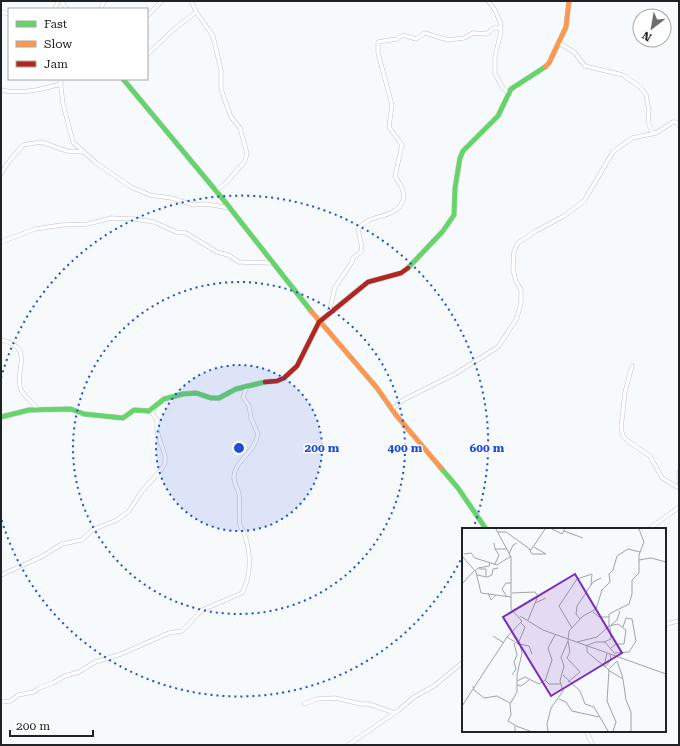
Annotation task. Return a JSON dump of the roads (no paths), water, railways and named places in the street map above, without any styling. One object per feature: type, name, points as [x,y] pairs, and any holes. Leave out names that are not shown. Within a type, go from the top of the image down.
[{"type":"street","points":[[148,15],[162,1]]},
{"type":"street","points":[[191,1],[196,12],[213,36],[221,70],[221,89],[231,117],[240,128],[247,153],[245,162],[226,183],[218,189],[218,193]]},
{"type":"street","points":[[488,1],[495,10],[501,28],[495,56],[495,74],[503,88],[508,93]]},
{"type":"street","points":[[1,417],[37,409],[71,410],[87,415],[119,418],[125,417],[134,410],[148,411],[164,400],[184,394],[196,393],[215,398],[265,381],[278,381],[292,372],[302,357],[319,322],[368,282],[379,277],[404,271],[415,262],[443,231],[455,213],[455,188],[462,154],[498,116],[508,93],[521,81],[547,66],[567,23],[569,1]]},
{"type":"street","points":[[148,55],[173,30],[196,12]]},
{"type":"street","points":[[329,313],[335,286],[352,262],[353,258],[362,252],[363,245],[359,234],[359,228],[371,219],[393,213],[404,197],[402,188],[396,176],[402,145],[400,140],[389,127],[392,104],[378,53],[378,42],[396,39],[403,35],[414,39],[425,33],[450,40],[464,38],[473,33],[488,34],[493,28],[501,28]]},
{"type":"street","points":[[559,43],[574,52],[585,66],[626,76],[640,86],[646,95],[649,128],[656,133]]},
{"type":"street","points":[[60,80],[71,138],[83,152],[103,168],[136,190],[155,196],[171,198],[194,205],[206,204],[230,208]]},
{"type":"street","points":[[124,80],[218,193],[319,322],[377,388],[392,409],[458,488],[486,528]]},
{"type":"street","points":[[1,90],[11,92],[38,90],[61,84]]},
{"type":"street","points":[[392,409],[403,400],[455,374],[498,346],[517,318],[521,303],[521,291],[516,281],[513,266],[514,251],[518,243],[536,231],[564,216],[584,201],[613,152],[632,138],[656,133],[673,122],[676,122],[679,126]]},
{"type":"street","points":[[1,174],[9,161],[23,145],[41,142],[67,151],[83,152]]},
{"type":"street","points":[[1,242],[35,228],[62,224],[88,224],[111,218],[134,219],[154,222],[176,232],[186,233],[216,252],[228,255],[239,262],[274,263]]},
{"type":"street","points":[[1,340],[12,343],[22,357],[23,364],[20,377],[21,388],[37,409]]},
{"type":"street","points":[[632,366],[625,392],[621,428],[623,436],[650,456],[662,478],[679,488]]},
{"type":"street","points":[[1,702],[11,701],[18,695],[34,692],[39,688],[53,683],[65,676],[79,672],[95,662],[121,654],[169,633],[182,631],[202,610],[242,593],[248,581],[250,568],[247,545],[244,533],[240,526],[239,496],[234,482],[234,474],[253,448],[258,434],[251,418],[249,406],[243,397],[247,386]]},
{"type":"street","points":[[1,575],[41,557],[62,544],[82,540],[92,530],[117,520],[129,511],[142,491],[159,473],[165,463],[165,456],[157,431],[158,422],[152,414],[153,409]]},
{"type":"street","points":[[679,472],[679,482]]},
{"type":"street","points":[[650,528],[679,507]]},
{"type":"street","points":[[666,624],[679,621]]},
{"type":"street","points":[[348,745],[395,713],[414,697],[434,686],[462,663]]},
{"type":"street","points":[[304,704],[316,699],[335,698],[373,705],[395,713]]},
{"type":"street","points":[[586,732],[593,745]]}]
